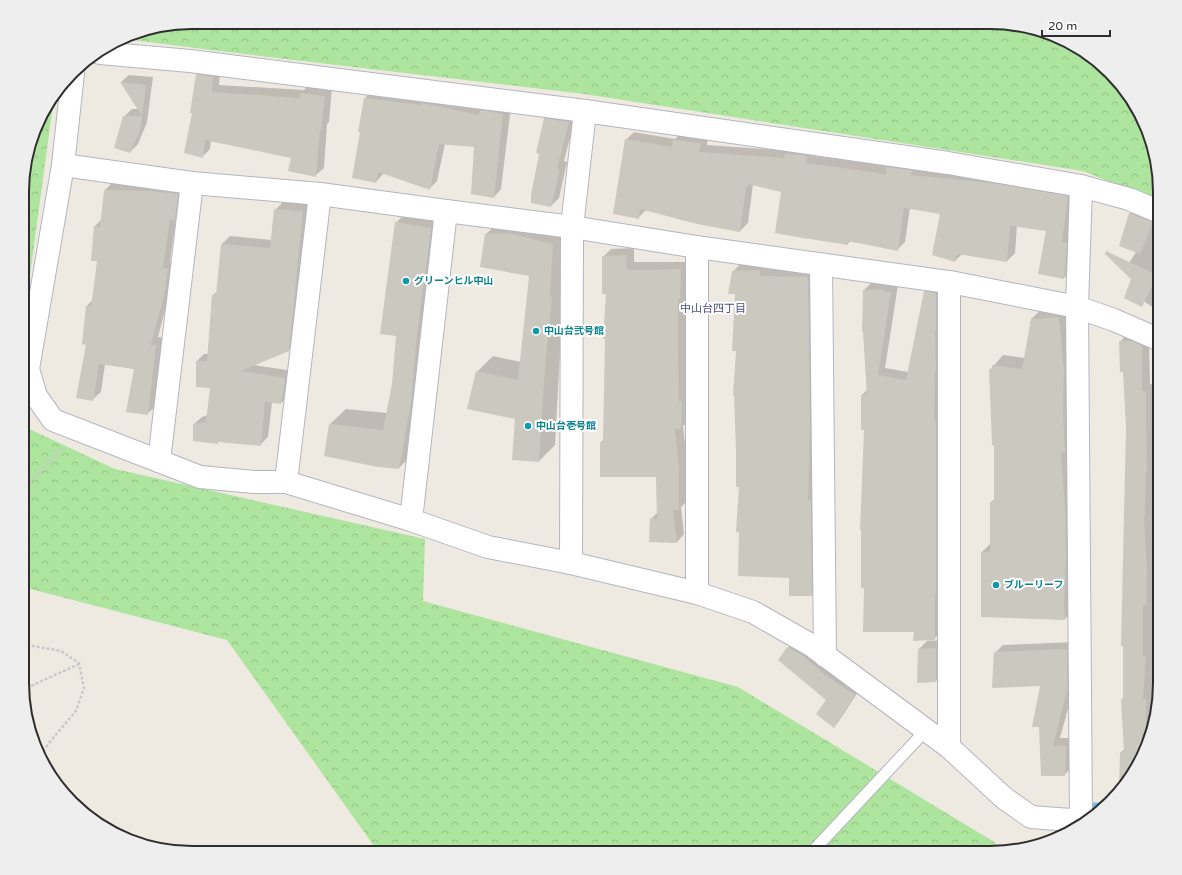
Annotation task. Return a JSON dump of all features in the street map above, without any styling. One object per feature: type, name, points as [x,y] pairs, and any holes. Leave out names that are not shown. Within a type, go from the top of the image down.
[{"type":"street","points":[[107,54],[206,63],[585,111],[948,163],[1081,186],[1129,199],[1153,209]]},
{"type":"street","points":[[29,346],[63,165],[72,83]]},
{"type":"street","points":[[571,563],[572,227],[585,111]]},
{"type":"street","points":[[63,165],[192,183],[320,194],[446,212],[572,227],[697,247],[949,282],[1077,307],[1114,320],[1153,337]]},
{"type":"street","points":[[159,461],[192,183]]},
{"type":"street","points":[[1081,186],[1077,307],[1082,817]]},
{"type":"street","points":[[286,482],[320,194]]},
{"type":"street","points":[[411,520],[446,212]]},
{"type":"street","points":[[697,247],[698,593]]},
{"type":"street","points":[[821,264],[825,656]]},
{"type":"street","points":[[949,282],[949,747]]},
{"type":"street","points":[[29,378],[36,396],[53,420],[200,477],[254,482],[286,482],[411,520],[488,547],[571,563],[698,593],[753,612],[811,645],[949,747],[1004,798],[1031,817],[1075,821]]},
{"type":"lane","points":[[818,846],[926,730]]},
{"type":"path","points":[[29,484],[79,430]]},
{"type":"path","points":[[29,645],[61,651],[79,663],[84,688],[76,711],[44,750]]},
{"type":"path","points":[[29,687],[79,663]]},
{"type":"green space","points":[[182,29],[1011,30],[1052,41],[1071,51],[1089,63],[1105,77],[1119,93],[1141,130],[1152,171],[1153,199],[1083,171],[584,94],[133,40],[161,32]]},
{"type":"green space","points":[[52,109],[29,282],[30,171],[41,130]]},
{"type":"green space","points":[[29,429],[115,469],[425,539],[423,601],[738,687],[996,843],[995,846],[374,846],[227,640],[29,589]]},
{"type":"building","points":[[196,74],[213,77],[212,92],[300,98],[300,93],[325,96],[321,131],[320,130],[316,177],[288,171],[291,158],[205,140],[203,158],[184,153],[192,113],[190,113]]},
{"type":"building","points":[[120,82],[146,85],[142,116]]},
{"type":"building","points":[[364,98],[421,105],[421,103],[479,115],[480,110],[503,114],[494,198],[471,194],[474,147],[439,144],[430,190],[378,172],[376,183],[352,178]]},
{"type":"building","points":[[123,116],[142,116],[140,131],[130,153],[114,148]]},
{"type":"building","points":[[544,118],[569,122],[557,169],[560,169],[551,207],[531,203],[531,195],[539,154],[536,153]]},
{"type":"building","points":[[625,139],[672,147],[673,140],[701,143],[699,152],[784,158],[785,154],[807,156],[806,163],[886,174],[886,167],[912,170],[911,175],[992,183],[1068,196],[1062,242],[1067,243],[1064,279],[1038,274],[1046,231],[1010,226],[1007,262],[957,254],[955,262],[932,255],[940,214],[904,208],[898,251],[848,241],[848,245],[775,233],[781,192],[748,184],[746,188],[740,232],[697,224],[640,209],[639,219],[613,214]]},
{"type":"building","points":[[104,190],[152,191],[178,194],[175,220],[170,219],[163,268],[168,269],[164,296],[151,345],[156,345],[148,415],[126,412],[134,369],[99,364],[93,401],[76,398],[86,345],[82,344],[86,305],[91,307],[97,261],[91,261],[94,226],[100,227]]},
{"type":"building","points":[[274,209],[303,211],[289,351],[241,371],[285,378],[281,404],[265,402],[261,446],[193,441],[193,424],[206,422],[210,388],[196,387],[196,361],[207,361],[212,295],[216,295],[221,244],[270,248]]},
{"type":"building","points":[[1129,213],[1153,222],[1140,254],[1119,246]]},
{"type":"building","points":[[395,222],[431,228],[417,334],[411,402],[399,469],[378,467],[324,456],[329,424],[383,430],[392,384],[396,336],[380,334]]},
{"type":"building","points":[[485,234],[511,234],[553,244],[550,297],[552,297],[545,368],[539,462],[512,460],[515,419],[467,409],[476,371],[518,380],[529,276],[480,267]]},
{"type":"building","points":[[1106,251],[1153,273],[1153,284],[1142,307],[1124,298],[1131,279],[1105,254]]},
{"type":"building","points":[[626,255],[627,270],[681,269],[680,299],[678,299],[678,348],[679,401],[682,401],[681,429],[675,429],[679,470],[679,510],[673,510],[677,543],[649,542],[650,518],[657,519],[656,477],[600,477],[600,442],[603,442],[605,339],[603,339],[606,294],[602,294],[602,256]]},
{"type":"building","points":[[760,270],[760,276],[808,277],[810,423],[808,500],[811,501],[812,596],[789,596],[789,578],[738,576],[739,532],[736,532],[739,487],[736,487],[733,395],[736,351],[732,351],[735,294],[728,294],[732,271]]},
{"type":"building","points":[[863,290],[884,290],[884,292],[891,292],[878,375],[906,380],[924,291],[936,293],[936,371],[934,421],[936,421],[935,640],[913,641],[914,632],[863,632],[864,588],[861,588],[860,530],[864,430],[861,430],[861,395],[867,395],[862,332]]},
{"type":"building","points":[[1059,317],[1064,372],[1063,413],[1065,452],[1061,452],[1065,508],[1065,620],[981,617],[981,552],[990,552],[990,502],[994,502],[994,445],[992,445],[989,369],[992,369],[992,365],[1022,369],[1031,319]]},
{"type":"building","points":[[1119,341],[1132,341],[1142,346],[1142,391],[1146,391],[1147,472],[1144,516],[1147,572],[1146,605],[1143,605],[1143,656],[1146,656],[1143,699],[1146,699],[1146,728],[1144,734],[1142,734],[1142,740],[1136,755],[1119,782],[1120,752],[1124,752],[1121,699],[1123,699],[1123,646],[1121,646],[1126,427],[1123,372],[1120,372]]},
{"type":"building","points":[[787,647],[803,656],[824,674],[855,695],[834,728],[816,714],[826,700],[778,660]]},
{"type":"building","points":[[936,648],[936,682],[917,683],[918,649]]},
{"type":"building","points":[[1067,649],[1067,691],[1053,746],[1066,746],[1065,776],[1041,776],[1039,727],[1032,727],[1040,686],[992,688],[994,652]]},
{"type":"waterway","points":[[1088,806],[1096,806]]},
{"type":"place","name":"グリーンヒル中山","points":[[406,281]]},
{"type":"place","name":"中山台弐号館","points":[[536,331]]},
{"type":"place","name":"中山台壱号館","points":[[528,426]]},
{"type":"place","name":"ブルーリーフ","points":[[996,585]]},
{"type":"district","name":"中山台四丁目","points":[[713,308]]}]
